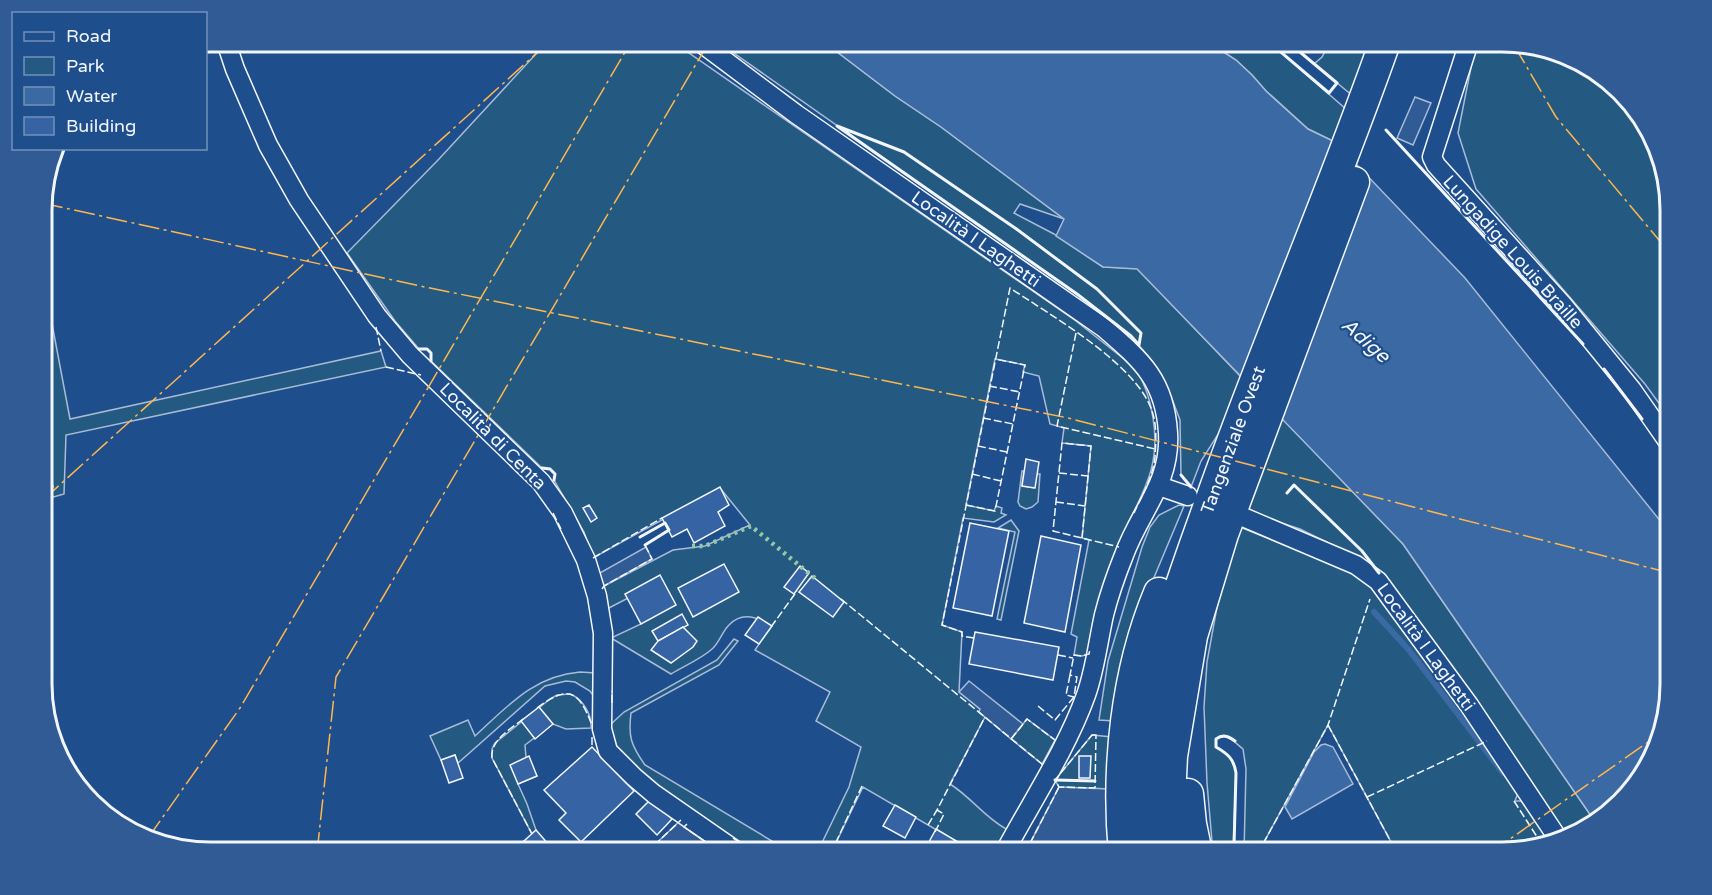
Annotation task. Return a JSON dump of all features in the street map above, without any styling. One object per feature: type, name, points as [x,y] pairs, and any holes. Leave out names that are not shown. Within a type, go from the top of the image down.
[{"type":"highway","name":"Tangenziale Ovest","points":[[1379,87],[1384,52]]},
{"type":"highway","name":"Tangenziale Ovest","points":[[1148,842],[1146,754],[1150,712],[1162,648],[1189,562],[1379,87],[1401,52]]},
{"type":"highway","name":"Tangenziale Ovest","points":[[1172,842],[1170,798],[1172,756],[1192,636],[1223,534],[1242,434]]},
{"type":"highway","points":[[1123,842],[1120,795],[1122,760],[1131,689],[1143,636],[1204,489],[1242,434]]},
{"type":"highway","points":[[1192,636],[1188,789],[1195,842]]},
{"type":"street","name":"Località di Centa","points":[[229,52],[268,145],[299,200],[377,316],[410,355],[541,482],[563,513],[586,560],[597,596],[603,633],[602,729],[608,751],[633,777],[654,794],[724,842]]},
{"type":"street","name":"Località I Laghetti","points":[[713,52],[796,114],[1104,328],[1135,355],[1157,384],[1165,411],[1168,434],[1166,463],[1159,486],[1131,535],[1119,567],[1105,615],[1091,679],[1079,714],[1010,842]]},
{"type":"street","name":"Lungadige Louis Braille","points":[[1466,52],[1432,156],[1436,165],[1562,304],[1632,390],[1660,430]]},
{"type":"street","points":[[1159,486],[1188,496]]},
{"type":"street","name":"Località I Laghetti","points":[[1243,517],[1356,565],[1377,581],[1469,705],[1554,833]]},
{"type":"green space","points":[[538,52],[687,52],[1076,321],[1134,367],[1150,404],[1155,439],[1154,457],[1144,490],[1115,556],[1089,654],[1082,656],[1074,655],[1077,637],[1071,634],[1089,540],[1082,538],[1091,446],[1062,443],[1064,428],[1050,424],[1039,376],[1023,372],[1025,365],[995,359],[966,505],[994,511],[996,506],[1002,508],[1001,513],[1006,515],[994,522],[963,518],[942,625],[962,632],[959,692],[980,709],[979,712],[985,717],[950,784],[1008,830],[1002,842],[957,842],[863,787],[836,842],[822,842],[849,787],[861,747],[816,721],[830,692],[755,650],[771,626],[761,620],[745,617],[734,621],[712,649],[671,674],[611,638],[641,624],[628,598],[605,610],[601,587],[673,550],[705,546],[750,525],[720,488],[593,558],[584,532],[554,480],[555,474],[550,469],[542,468],[431,361],[431,353],[427,349],[419,349],[395,321],[347,253],[439,159]]},
{"type":"green space","points":[[732,52],[837,52],[1064,219],[1020,204],[1014,213],[1054,234],[1103,267],[1137,268],[1242,378],[1224,425],[1201,461],[1191,487],[1181,475],[1180,420],[1152,361],[1131,336],[1077,294]]},
{"type":"green space","points":[[1224,52],[1280,52],[1347,110],[1335,142],[1308,129],[1236,60]]},
{"type":"green space","points":[[1325,52],[1369,52],[1353,96],[1314,64]]},
{"type":"green space","points":[[1474,52],[1522,54],[1562,65],[1598,85],[1627,114],[1647,150],[1658,190],[1660,210],[1660,405],[1645,384],[1476,189],[1458,133]]},
{"type":"green space","points":[[53,328],[70,419],[381,351],[386,367],[66,435],[64,494],[52,497]]},
{"type":"green space","points":[[1279,415],[1403,544],[1590,815],[1561,830],[1373,565],[1300,529],[1245,511]]},
{"type":"green space","points":[[1022,471],[1024,471],[1022,486],[1034,488],[1037,474],[1040,474],[1038,502],[1026,509],[1018,502]]},
{"type":"green space","points":[[1179,505],[1184,506],[1150,587],[1114,721],[1099,720],[1108,661],[1142,547],[1150,527],[1159,515]]},
{"type":"green space","points":[[1011,520],[1019,531],[1001,620],[997,619],[1015,532],[998,528]]},
{"type":"green space","points":[[1240,527],[1354,573],[1372,587],[1482,733],[1518,793],[1515,801],[1525,801],[1548,835],[1512,842],[1391,842],[1328,725],[1264,842],[1244,842],[1246,769],[1243,749],[1227,737],[1216,739],[1216,747],[1230,757],[1236,773],[1233,842],[1212,842],[1204,707],[1207,662],[1217,607]]},
{"type":"green space","points":[[734,639],[738,641],[719,665],[631,713],[632,740],[636,752],[645,765],[774,842],[739,842],[665,796],[616,750],[610,725],[624,712],[717,660]]},
{"type":"green space","points":[[580,672],[596,673],[595,698],[590,691],[575,682],[566,681],[545,686],[458,763],[455,755],[441,760],[430,736],[468,720],[475,736],[522,694],[535,686],[548,679]]},
{"type":"green space","points":[[570,694],[586,708],[591,728],[566,729],[553,724],[525,745],[526,757],[537,776],[518,784],[536,830],[532,834],[492,758],[492,749],[495,743],[550,699],[557,695]]},
{"type":"green space","points":[[1027,719],[1055,740],[1042,764],[1011,739]]},
{"type":"green space","points":[[1092,735],[1112,737],[1109,789],[1059,787],[1055,780]]},
{"type":"shaded area","points":[[1415,97],[1431,103],[1413,145],[1397,138]]},
{"type":"shaded area","points":[[646,547],[652,559],[604,586],[598,574]]},
{"type":"shaded area","points":[[969,681],[1023,724],[1011,739],[959,692]]},
{"type":"shaded area","points":[[1059,787],[1109,789],[1112,842],[1031,842]]},
{"type":"shaded area","points":[[682,819],[687,823],[684,827],[706,842],[658,842]]},
{"type":"water","name":"Adige","points":[[837,52],[1224,52],[1236,60],[1308,129],[1335,142],[1465,278],[1660,521],[1658,705],[1654,725],[1643,754],[1620,789],[1590,815],[1403,544],[1137,269],[1103,267],[1056,236],[1064,219],[941,127],[895,96]]},
{"type":"water","points":[[1325,744],[1333,747],[1353,784],[1292,819],[1285,807],[1314,752]]},
{"type":"building","points":[[1026,459],[1039,462],[1035,488],[1022,486]]},
{"type":"building","points":[[720,487],[729,505],[718,512],[725,526],[694,543],[687,529],[672,537],[662,518]]},
{"type":"building","points":[[589,505],[597,518],[591,522],[583,508]]},
{"type":"building","points":[[970,523],[1009,531],[992,616],[953,608]]},
{"type":"building","points":[[1041,536],[1081,545],[1065,632],[1024,623]]},
{"type":"building","points":[[724,564],[739,592],[693,617],[678,588]]},
{"type":"building","points":[[800,566],[809,573],[794,594],[784,587]]},
{"type":"building","points":[[660,575],[676,605],[641,624],[625,594]]},
{"type":"building","points":[[812,576],[844,602],[833,617],[799,592]]},
{"type":"building","points":[[682,614],[688,625],[658,641],[652,631]]},
{"type":"building","points":[[758,617],[772,626],[759,644],[745,635]]},
{"type":"building","points":[[683,627],[697,641],[693,647],[671,663],[651,650],[658,641]]},
{"type":"building","points":[[975,632],[1059,647],[1053,680],[969,664]]},
{"type":"building","points":[[539,707],[553,724],[535,739],[521,721]]},
{"type":"building","points":[[592,747],[634,791],[581,842],[559,820],[566,813],[544,790]]},
{"type":"building","points":[[455,755],[463,778],[449,783],[441,760]]},
{"type":"building","points":[[529,756],[537,776],[518,784],[510,765]]},
{"type":"building","points":[[1079,756],[1091,756],[1090,778],[1079,778]]},
{"type":"building","points":[[651,799],[672,819],[657,835],[636,814]]},
{"type":"building","points":[[895,805],[916,817],[905,838],[883,826]]},
{"type":"building","points":[[936,829],[958,842],[929,842]]},
{"type":"building","points":[[536,830],[546,842],[523,842]]},
{"type":"waterway","points":[[1374,612],[1409,650],[1503,773]]},
{"type":"hedge","points":[[692,546],[705,546],[751,526],[816,579]]},
{"type":"fence","points":[[974,638],[962,636],[962,632],[942,625],[1010,288],[1090,342],[1129,376],[1143,393],[1155,422],[1155,457],[1150,479],[1134,513]]},
{"type":"fence","points":[[376,327],[381,351]]},
{"type":"fence","points":[[1076,333],[1057,426],[1155,449]]},
{"type":"fence","points":[[966,505],[995,511],[1025,365],[995,359]]},
{"type":"fence","points":[[386,367],[421,375]]},
{"type":"fence","points":[[989,386],[1020,392]]},
{"type":"fence","points":[[983,418],[1013,424]]},
{"type":"fence","points":[[1082,538],[1091,446],[1062,443],[1053,531],[1119,547]]},
{"type":"fence","points":[[978,446],[1007,452]]},
{"type":"fence","points":[[1059,473],[1088,476]]},
{"type":"fence","points":[[972,474],[1001,481]]},
{"type":"fence","points":[[1056,502],[1085,506]]},
{"type":"fence","points":[[553,513],[561,529]]},
{"type":"fence","points":[[593,558],[662,518]]},
{"type":"fence","points":[[602,589],[652,559],[645,545]]},
{"type":"fence","points":[[771,627],[797,591]]},
{"type":"fence","points":[[841,599],[1042,764],[1040,767]]},
{"type":"fence","points":[[1264,842],[1328,725],[1370,599]]},
{"type":"fence","points":[[1038,706],[1055,720],[1074,697],[1077,677],[1070,675],[1074,655],[1089,654],[1090,649]]},
{"type":"fence","points":[[1058,655],[1073,658]]},
{"type":"fence","points":[[1070,675],[1066,695],[1074,697]]},
{"type":"fence","points":[[612,691],[612,703]]},
{"type":"fence","points":[[537,708],[557,696],[571,694],[582,704],[592,725]]},
{"type":"fence","points":[[935,832],[944,814],[937,810],[985,717]]},
{"type":"fence","points":[[523,719],[507,731],[494,746],[492,758],[532,834]]},
{"type":"fence","points":[[1011,739],[1027,719],[1055,740]]},
{"type":"fence","points":[[1328,725],[1391,842]]},
{"type":"fence","points":[[1092,735],[1096,735],[1095,788],[1059,787],[1055,780],[1092,735]]},
{"type":"fence","points":[[592,737],[592,747]]},
{"type":"fence","points":[[1367,797],[1487,741]]},
{"type":"fence","points":[[836,842],[862,786]]},
{"type":"fence","points":[[1031,842],[1059,787]]},
{"type":"fence","points":[[1514,801],[1538,838]]},
{"type":"fence","points":[[928,825],[937,810]]},
{"type":"fence","points":[[658,842],[681,820]]},
{"type":"fence","points":[[687,824],[684,827],[706,842]]},
{"type":"fence","points":[[733,838],[739,842]]},
{"type":"wall","points":[[1281,52],[1329,93],[1337,83],[1300,52]]},
{"type":"wall","points":[[837,126],[904,152],[1015,228],[1097,289],[1141,333],[1139,345],[1131,336],[1077,294],[837,126]]},
{"type":"wall","points":[[1386,130],[1583,344]]},
{"type":"wall","points":[[419,349],[427,349],[431,353],[431,361]]},
{"type":"wall","points":[[1604,369],[1642,419]]},
{"type":"wall","points":[[542,468],[550,469],[555,474],[554,480]]},
{"type":"wall","points":[[1181,475],[1191,487]]},
{"type":"wall","points":[[1287,493],[1294,485],[1362,551],[1379,573]]},
{"type":"wall","points":[[640,537],[665,523],[669,530],[645,545]]},
{"type":"wall","points":[[1234,842],[1236,773],[1230,757],[1216,747],[1216,739],[1225,736],[1235,741]]},
{"type":"wall","points":[[1055,780],[1095,781]]},
{"type":"power","points":[[52,491],[538,52]]},
{"type":"power","points":[[153,831],[240,708],[625,52]]},
{"type":"power","points":[[318,842],[336,677],[703,52]]},
{"type":"power","points":[[1519,54],[1556,117],[1660,241]]},
{"type":"power","points":[[53,205],[420,286],[1068,418],[1660,570]]},
{"type":"power","points":[[1506,842],[1648,742]]}]
